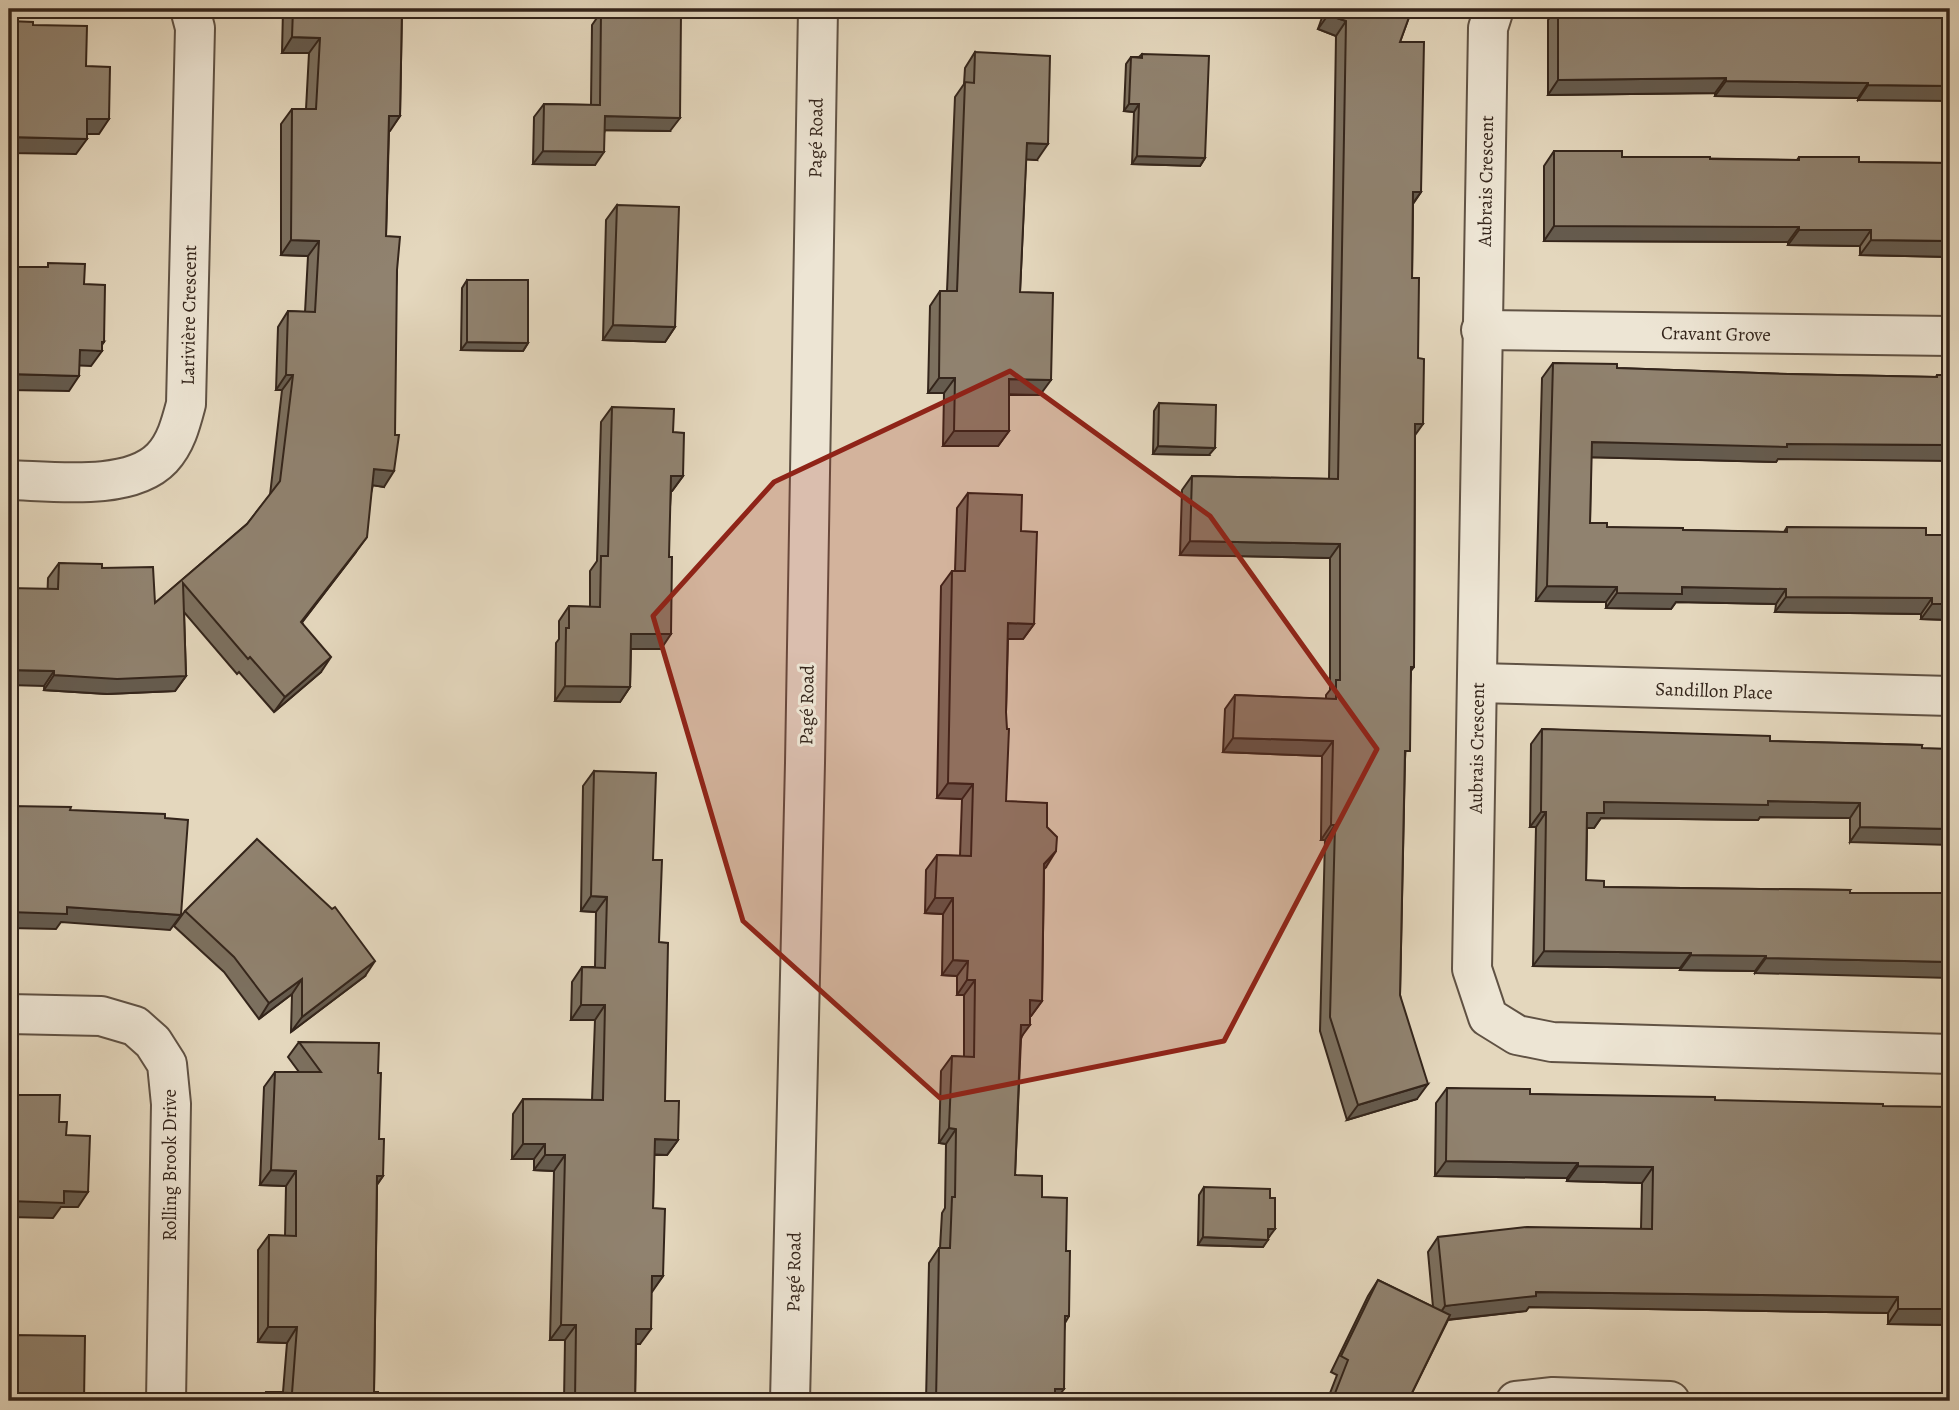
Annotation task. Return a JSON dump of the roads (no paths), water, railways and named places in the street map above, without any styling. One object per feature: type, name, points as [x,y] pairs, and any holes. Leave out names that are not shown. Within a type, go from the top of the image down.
[{"type":"street","name":"Larivière Crescent","points":[[9,480],[106,482],[136,474],[161,459],[179,433],[186,404],[195,27],[190,9]]},
{"type":"street","name":"Pagé Road","points":[[790,1401],[805,763],[818,9]]},
{"type":"street","name":"Aubrais Crescent","points":[[1494,9],[1488,28],[1481,330],[1472,969],[1488,1017],[1517,1035],[1552,1042],[1950,1054]]},
{"type":"street","name":"Cravant Grove","points":[[1481,330],[1950,336]]},
{"type":"street","name":"Sandillon Place","points":[[1478,683],[1950,696]]},
{"type":"street","name":"Rolling Brook Drive","points":[[9,1014],[101,1016],[135,1026],[152,1042],[167,1064],[172,1104],[166,1401]]},
{"type":"street","points":[[1516,1401],[1553,1397],[1670,1401]]}]
